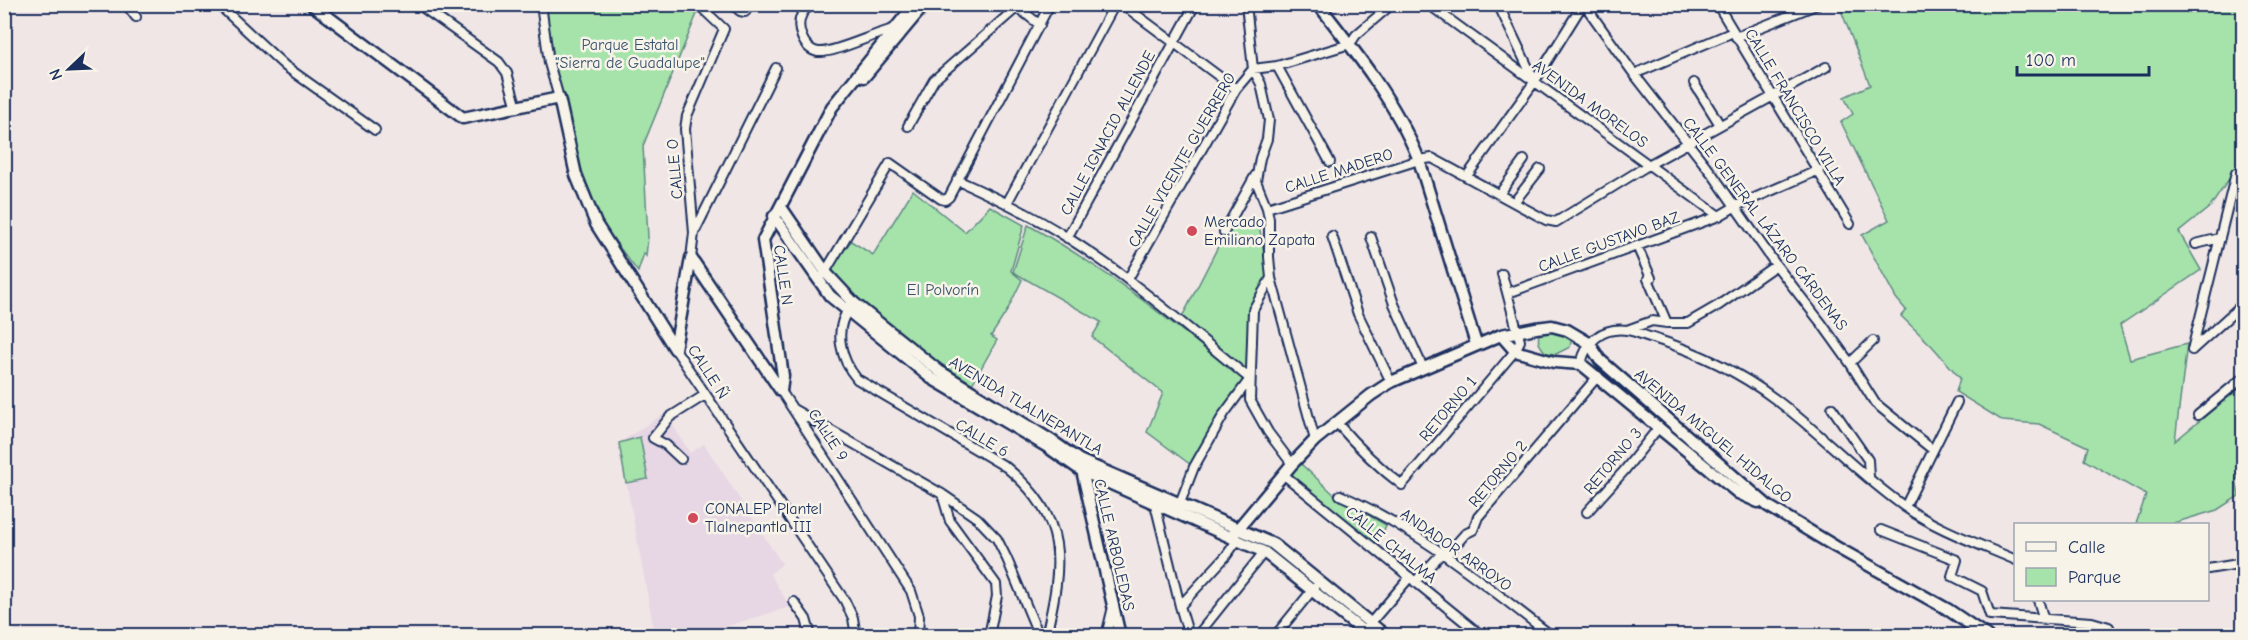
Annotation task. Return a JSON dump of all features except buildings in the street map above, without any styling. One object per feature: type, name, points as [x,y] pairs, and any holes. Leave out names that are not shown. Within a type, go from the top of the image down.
[{"type":"street","points":[[126,4],[136,17]]},
{"type":"street","points":[[218,4],[285,66],[375,130]]},
{"type":"street","points":[[312,4],[463,117],[559,98]]},
{"type":"street","points":[[418,4],[499,62],[507,73],[517,108]]},
{"type":"street","points":[[541,4],[549,63],[576,175],[591,214],[608,245],[675,349]]},
{"type":"street","points":[[732,4],[740,11],[748,8]]},
{"type":"street","points":[[812,4],[802,14],[800,30],[807,45],[813,50],[826,51],[894,29]]},
{"type":"street","points":[[832,107],[915,4]]},
{"type":"street","points":[[832,107],[846,99],[925,4]]},
{"type":"street","points":[[823,276],[890,163],[945,200],[949,197],[1050,4]]},
{"type":"street","points":[[1007,203],[1115,4]]},
{"type":"street","points":[[1122,4],[1236,89]]},
{"type":"street","points":[[1224,232],[1256,174],[1267,139],[1269,120],[1261,84],[1252,69],[1246,4]]},
{"type":"street","points":[[1318,4],[1350,44],[1407,131],[1419,160],[1476,344]]},
{"type":"street","name":"CALLE VICENTE GUERRERO","points":[[1128,279],[1236,89],[1252,69],[1277,66],[1350,44],[1356,35],[1392,4]]},
{"type":"street","name":"AVENIDA MORELOS","points":[[1428,4],[1719,216]]},
{"type":"street","points":[[1497,4],[1535,81]]},
{"type":"street","points":[[1467,176],[1535,81],[1583,4]]},
{"type":"street","name":"CALLE GENERAL LÁZARO CÁRDENAS","points":[[1583,4],[1736,206],[1776,265],[1850,363],[1875,403],[1933,450]]},
{"type":"street","name":"CALLE FRANCISCO VILLA","points":[[1717,4],[1850,224]]},
{"type":"street","points":[[1634,74],[1816,5]]},
{"type":"street","name":"CALLE O","points":[[694,233],[685,129],[687,116],[724,29],[704,10]]},
{"type":"street","points":[[908,126],[934,80],[1014,10],[1021,10],[1040,25]]},
{"type":"street","name":"CALLE IGNACIO ALLENDE","points":[[1067,238],[1192,10]]},
{"type":"street","points":[[1277,66],[1330,162]]},
{"type":"street","name":"CALLE Ñ","points":[[776,68],[694,233],[675,349],[844,601],[853,618],[855,636]]},
{"type":"street","points":[[1419,160],[1432,158],[1515,201],[1546,220],[1556,222],[1650,164],[1826,68]]},
{"type":"street","points":[[1694,83],[1720,125]]},
{"type":"street","name":"CALLE N","points":[[781,391],[783,376],[762,244],[832,107]]},
{"type":"street","name":"CALLE MADERO","points":[[1267,208],[1419,160]]},
{"type":"street","points":[[1500,193],[1524,160]]},
{"type":"street","points":[[1515,201],[1540,169]]},
{"type":"street","points":[[1719,216],[1736,206],[1819,170]]},
{"type":"street","points":[[2236,173],[2192,350],[2244,303]]},
{"type":"street","points":[[1256,174],[1269,219],[1271,278],[1315,440]]},
{"type":"street","points":[[957,180],[1007,203],[1067,238],[1128,279],[1250,379]]},
{"type":"street","name":"AVENIDA TLALNEPANTLA","points":[[777,212],[823,276],[851,307],[939,371],[1052,441],[1080,466],[1155,504],[1273,544],[1321,581],[1366,631]]},
{"type":"street","name":"CALLE GUSTAVO BAZ","points":[[1508,293],[1719,216]]},
{"type":"street","points":[[1332,236],[1358,314],[1390,382]]},
{"type":"street","points":[[1371,237],[1394,304],[1423,368]]},
{"type":"street","points":[[2196,244],[2220,238]]},
{"type":"street","points":[[1637,246],[1667,323]]},
{"type":"street","name":"CALLE 9","points":[[691,258],[793,409],[911,591],[919,616],[918,636]]},
{"type":"street","points":[[1581,364],[1589,343],[1599,335],[1627,330],[1652,321],[1688,323],[1719,305],[1776,265]]},
{"type":"street","points":[[1502,274],[1520,341],[1515,351]]},
{"type":"street","points":[[1271,278],[1253,310],[1250,400],[1292,464]]},
{"type":"street","name":"CALLE 6","points":[[851,307],[840,330],[843,355],[848,368],[857,379],[1006,468],[1026,484],[1041,502],[1053,531],[1058,560],[1057,586],[1046,636]]},
{"type":"street","points":[[1180,606],[1226,556],[1236,542],[1235,533],[1292,464],[1336,422],[1390,382],[1501,334],[1552,326],[1567,330],[1589,343]]},
{"type":"street","points":[[1627,330],[1681,347],[1732,370],[1775,399],[1905,507],[1938,525],[2014,559]]},
{"type":"street","points":[[1501,334],[1515,351],[1554,362],[1581,364],[1738,493],[1768,506]]},
{"type":"street","points":[[1850,363],[1873,341]]},
{"type":"street","name":"AVENIDA MIGUEL HIDALGO","points":[[1589,343],[1600,360],[1768,506],[1947,609],[1987,636]]},
{"type":"street","name":"RETORNO 1","points":[[1336,422],[1350,439],[1402,485],[1515,351]]},
{"type":"street","name":"RETORNO 2","points":[[1366,631],[1413,579],[1442,553],[1450,552],[1465,534],[1473,530],[1478,517],[1598,376]]},
{"type":"street","points":[[2198,415],[2244,377]]},
{"type":"street","points":[[1180,503],[1194,466],[1224,414],[1250,379]]},
{"type":"street","points":[[681,459],[666,445],[653,438],[670,417],[705,395]]},
{"type":"street","points":[[1905,507],[1958,402]]},
{"type":"street","points":[[1832,408],[1868,460],[1869,477]]},
{"type":"street","points":[[793,409],[942,494],[977,518],[997,539],[1039,636]]},
{"type":"street","name":"RETORNO 3","points":[[1587,512],[1624,471],[1659,426]]},
{"type":"street","name":"AVENIDA TLALNEPANTLA","points":[[1080,466],[1180,503],[1235,533],[1264,552],[1366,631],[1386,636]]},
{"type":"street","name":"CALLE ARBOLEDAS","points":[[1080,466],[1120,636]]},
{"type":"street","name":"CALLE CHALMA","points":[[1284,475],[1482,636]]},
{"type":"street","points":[[942,494],[950,521],[996,584],[998,596],[989,636]]},
{"type":"street","name":"ANDADOR ARROYO","points":[[1340,495],[1405,528],[1552,636]]},
{"type":"street","points":[[1155,504],[1180,606],[1190,636]]},
{"type":"street","points":[[1881,530],[1957,560],[1952,576],[1982,591],[1990,615],[2092,622],[2110,632]]},
{"type":"street","points":[[1197,636],[1264,552]]},
{"type":"street","points":[[2209,568],[2244,563]]},
{"type":"street","points":[[1275,636],[1321,581]]},
{"type":"street","points":[[2038,601],[2044,620]]},
{"type":"street","points":[[794,602],[806,619],[811,636]]},
{"type":"street","points":[[1106,636],[1113,610]]},
{"type":"shaded area","name":"CONALEP Plantel Tlalnepantla III","points":[[665,413],[690,453],[704,444],[782,564],[770,574],[790,607],[697,635],[655,635],[619,443]]},
{"type":"green space","name":"Parque Estatal \"Sierra de Guadalupe\"","points":[[701,4],[643,146],[648,237],[646,256],[644,253],[638,272],[602,224],[566,128],[545,5]]},
{"type":"green space","points":[[1839,5],[2243,5],[2243,158],[2211,206],[2179,232],[2201,270],[2120,325],[2130,359],[2187,344],[2175,441],[2243,385],[2243,476],[2236,479],[2239,496],[2217,510],[2173,523],[2136,523],[2146,495],[2084,460],[2088,447],[2039,424],[2003,421],[1956,392],[1960,378],[1901,316],[1906,310],[1896,298],[1862,235],[1889,220],[1841,122],[1853,114],[1844,97],[1870,85]]},
{"type":"green space","name":"El Polvorín","points":[[913,190],[965,232],[990,206],[1024,225],[1011,271],[1022,280],[1007,311],[991,336],[997,340],[971,386],[883,324],[827,274],[851,241],[873,255]]},
{"type":"green space","points":[[1258,219],[1268,276],[1250,311],[1247,373],[1181,319],[1226,231]]},
{"type":"green space","points":[[1028,225],[1113,278],[1245,381],[1191,465],[1147,432],[1163,393],[1092,337],[1101,322],[1013,272]]},
{"type":"green space","points":[[1562,330],[1572,338],[1570,347],[1556,354],[1546,353],[1539,343],[1540,332]]},
{"type":"green space","points":[[640,437],[648,479],[626,483],[619,443]]},
{"type":"green space","points":[[1301,464],[1339,499],[1386,525],[1382,535],[1372,547],[1289,474]]},
{"type":"place","name":"Mercado Emiliano Zapata","points":[[1192,231]]},
{"type":"place","name":"CONALEP Plantel Tlalnepantla III","points":[[693,518]]}]
